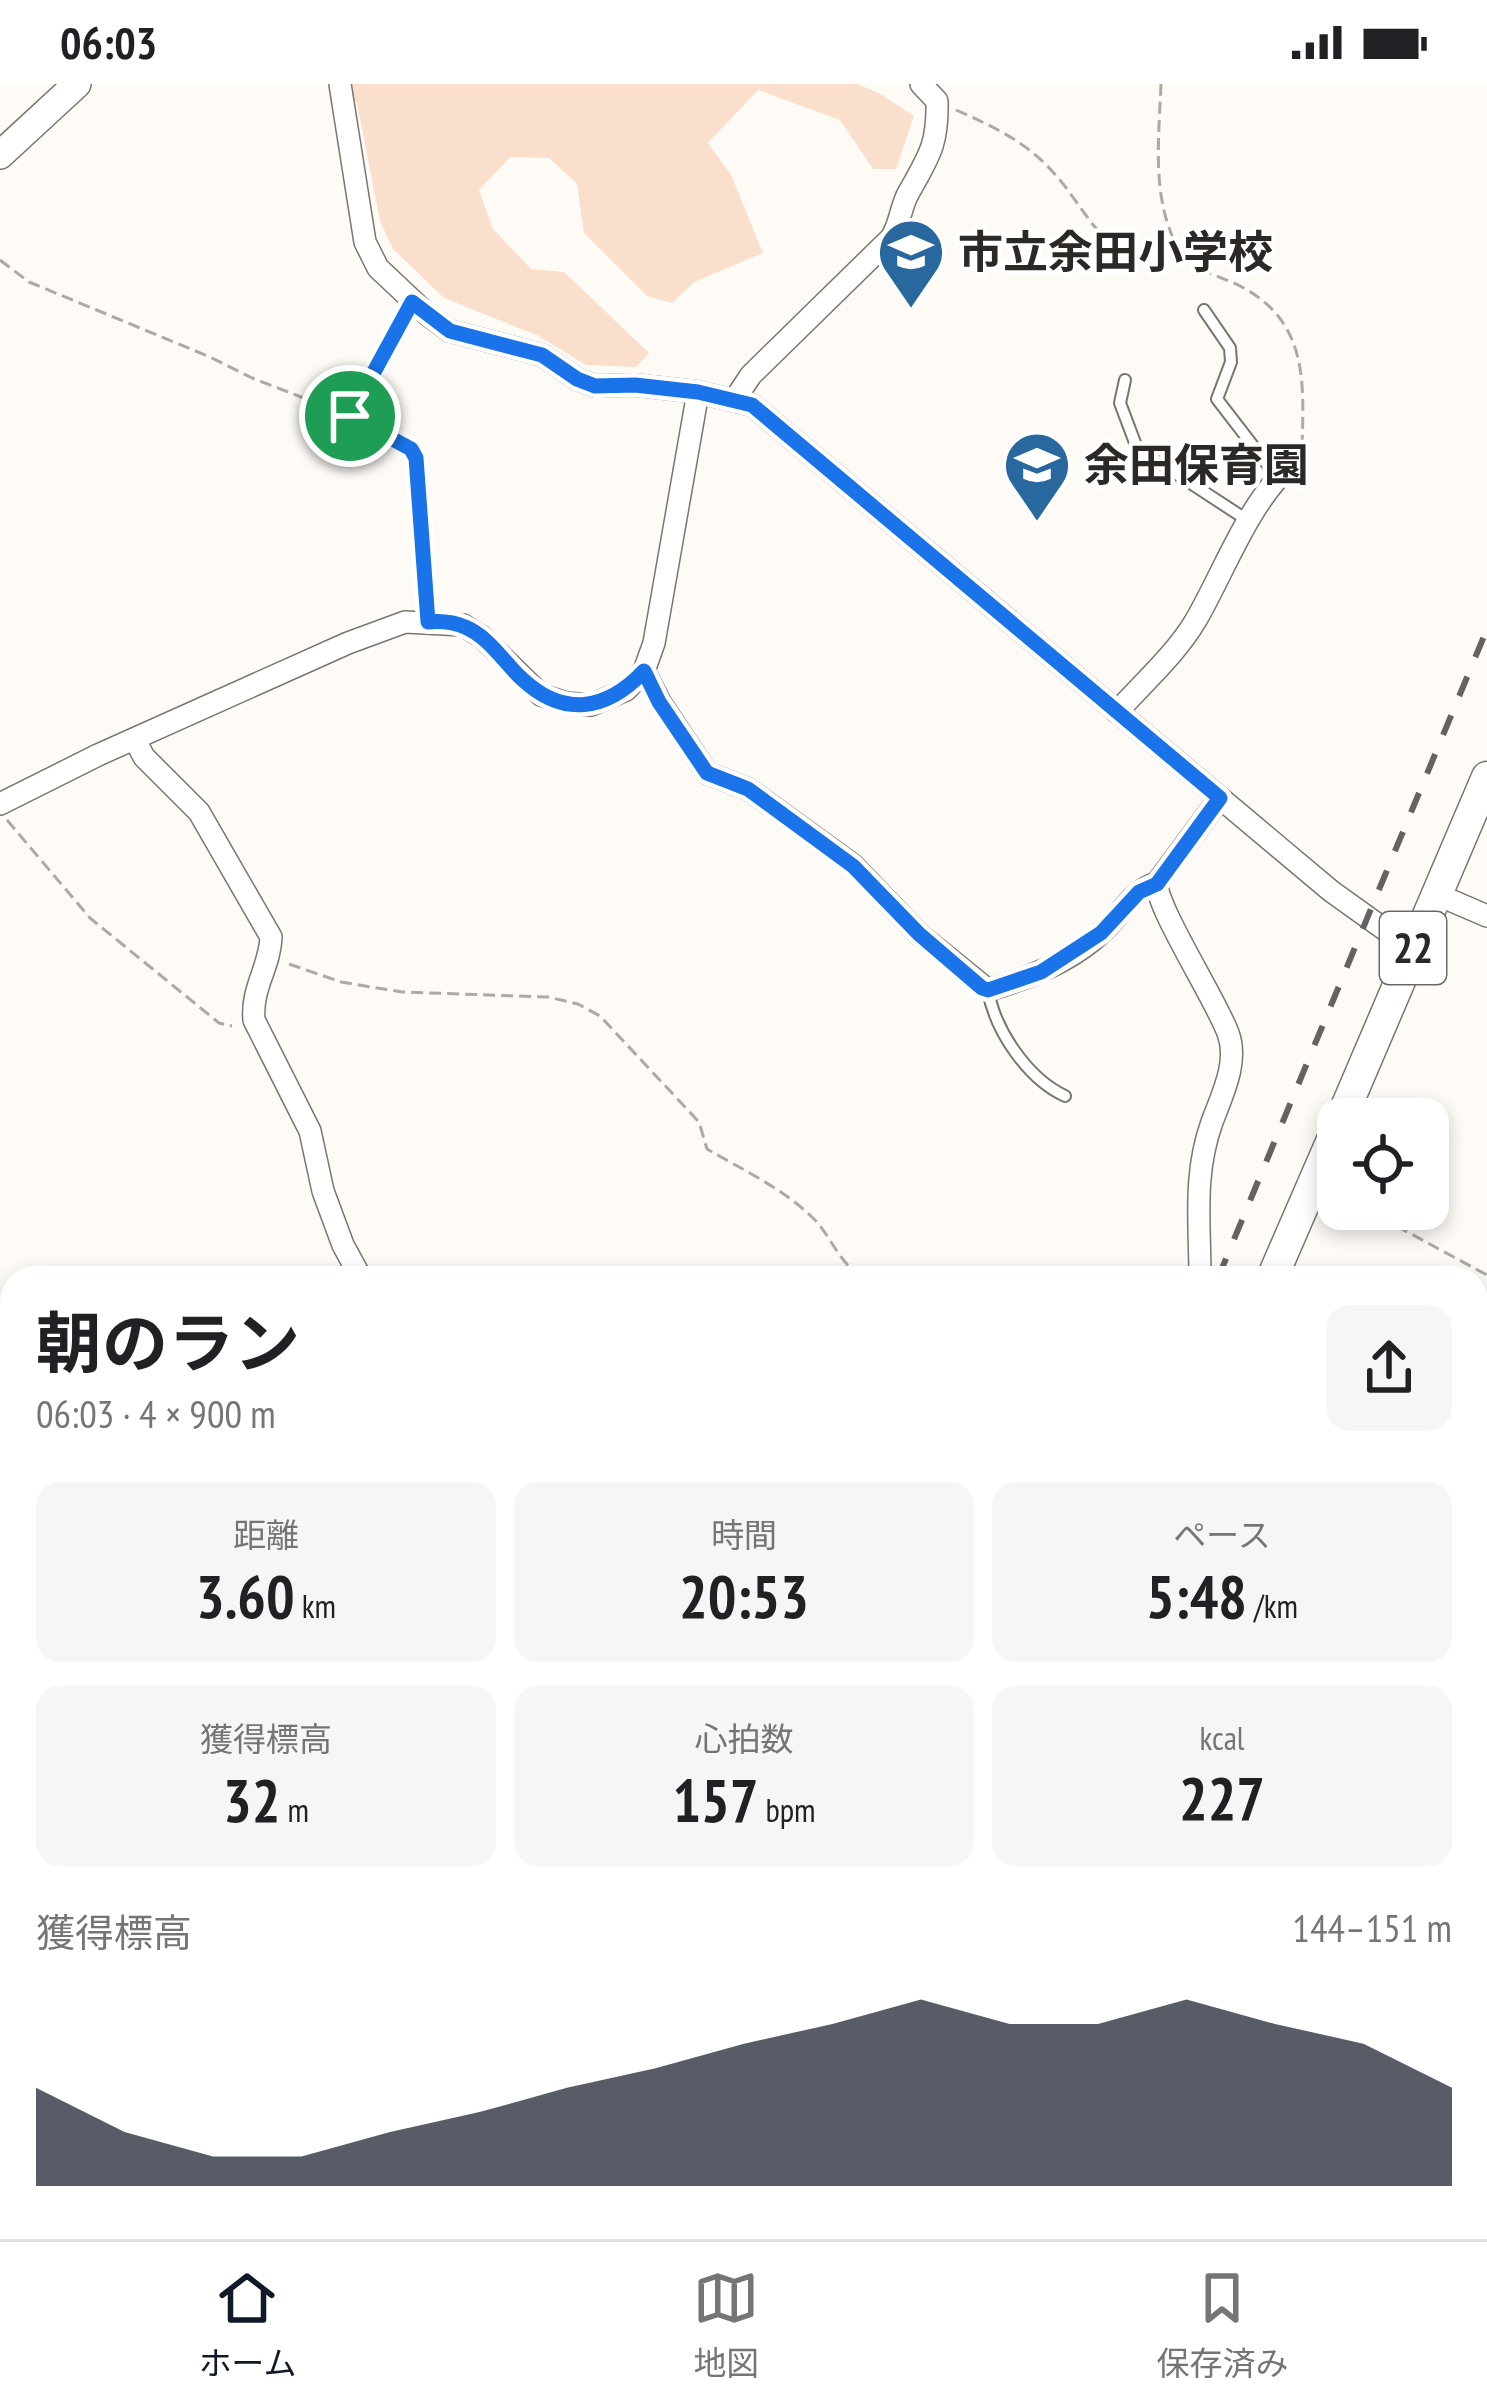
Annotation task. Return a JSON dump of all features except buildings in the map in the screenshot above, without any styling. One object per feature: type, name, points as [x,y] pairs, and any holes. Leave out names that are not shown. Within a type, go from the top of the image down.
[{"type":"main road","name":"22","points":[[1349,1098],[1487,777]]},
{"type":"main road","name":"22","points":[[1277,1266],[1317,1173]]},
{"type":"street","points":[[0,155],[77,84]]},
{"type":"street","points":[[340,84],[365,242],[378,268],[412,302],[450,331],[542,355],[595,386],[698,392],[752,405],[1331,891],[1412,950]]},
{"type":"street","points":[[735,399],[751,375],[900,224],[938,131],[929,92]]},
{"type":"street","points":[[0,806],[53,776],[348,643],[405,622],[463,625],[482,637],[541,695],[566,703],[591,705],[626,690],[644,671],[654,643],[698,392]]},
{"type":"street","points":[[1117,712],[1195,622],[1247,520],[1284,470]]},
{"type":"street","points":[[644,671],[707,773],[748,789],[853,866],[919,934],[988,990],[1041,972],[1083,947],[1139,892],[1157,884],[1220,798]]},
{"type":"street","points":[[135,740],[144,757],[200,812],[271,937],[270,958],[252,999],[254,1020],[310,1132],[323,1191],[354,1266]]},
{"type":"street","points":[[1157,884],[1156,897],[1191,954],[1232,1047],[1227,1084],[1200,1160],[1196,1198],[1199,1266]]},
{"type":"street","points":[[1436,894],[1487,916]]},
{"type":"lane","points":[[1204,310],[1230,349],[1231,362],[1217,399],[1222,411],[1284,470]]},
{"type":"lane","points":[[1125,380],[1120,403],[1137,448],[1247,520]]},
{"type":"lane","points":[[988,990],[1029,1070],[1048,1088],[1066,1096]]},
{"type":"path","points":[[1161,84],[1159,169],[1178,246],[1193,266],[1257,298],[1294,340],[1301,360],[1301,452],[1284,470]]},
{"type":"path","points":[[929,92],[1004,130],[1054,172],[1088,221],[1128,252],[1142,257],[1178,246]]},
{"type":"path","points":[[0,260],[29,282],[350,416],[411,449],[416,458],[428,622]]},
{"type":"path","points":[[350,416],[412,302]]},
{"type":"path","points":[[0,806],[16,833],[90,918],[122,945],[219,1022],[234,1026],[254,1020]]},
{"type":"path","points":[[270,958],[341,982],[402,992],[548,998],[578,1004],[600,1016],[699,1122],[707,1149],[791,1198],[818,1222],[844,1266]]},
{"type":"path","points":[[1404,1230],[1470,1266]]},
{"type":"shaded area","points":[[340,84],[857,84],[914,116],[896,169],[873,169],[840,120],[758,90],[708,143],[731,175],[763,253],[694,282],[672,303],[647,296],[584,233],[577,184],[549,158],[510,157],[479,190],[493,229],[531,269],[564,272],[649,353],[636,367],[586,365],[537,335],[444,298],[393,249],[380,221],[357,103]]},
{"type":"railway","points":[[1223,1266],[1487,629]]},
{"type":"place","name":"市立余田小学校","points":[[911,311]]},
{"type":"place","name":"余田保育園","points":[[1037,524]]},
{"type":"route","points":[[412,302],[450,331],[542,355],[595,386],[698,392],[752,405],[1220,798],[1157,884],[1139,892],[1101,933],[1041,972],[982,988],[919,934],[853,866],[748,789],[707,773],[644,671],[609,700],[591,705],[566,703],[541,695],[482,637],[463,625],[428,622],[416,458],[411,449],[350,416],[412,302]]}]
